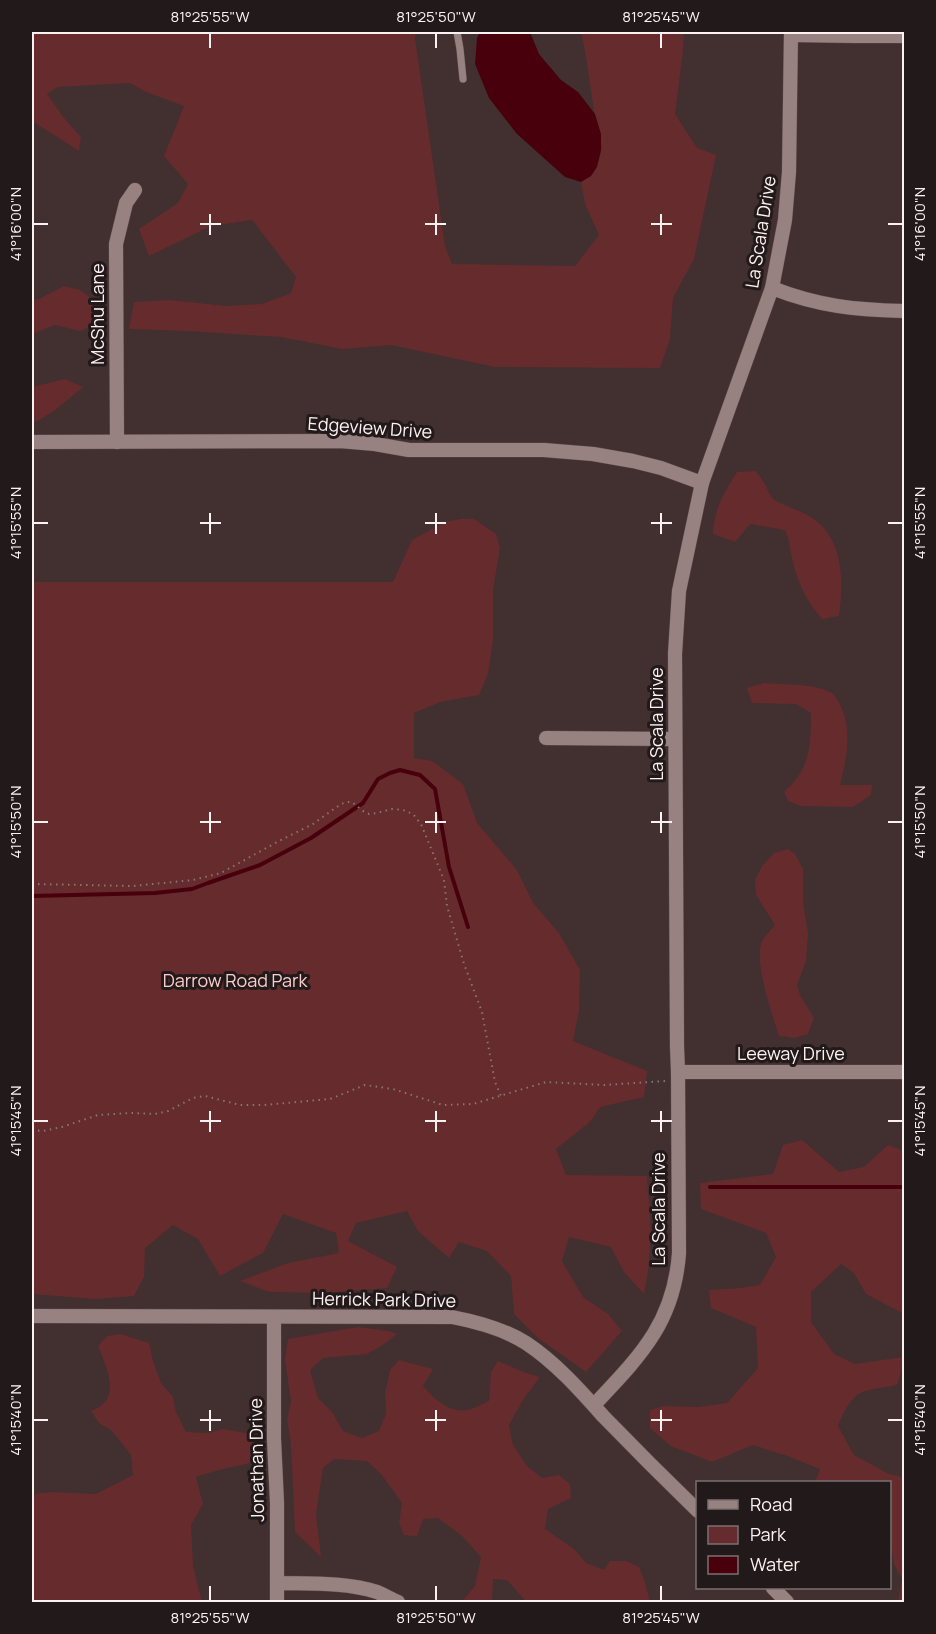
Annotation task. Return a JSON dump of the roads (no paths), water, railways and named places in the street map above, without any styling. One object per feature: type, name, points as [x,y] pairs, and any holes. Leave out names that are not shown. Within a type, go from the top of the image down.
[{"type":"street","points":[[791,33],[904,36]]},
{"type":"street","name":"La Scala Drive","points":[[594,1405],[645,1348],[664,1316],[673,1294],[678,1272],[675,654],[679,591],[702,483],[772,288],[785,220],[789,172],[791,33]]},
{"type":"street","name":"McShu Lane","points":[[117,442],[116,244],[126,202],[135,190]]},
{"type":"street","points":[[772,288],[798,298],[835,307],[904,311]]},
{"type":"street","name":"Edgeview Drive","points":[[32,442],[340,441],[409,450],[569,451],[633,461],[661,468],[702,483]]},
{"type":"street","points":[[546,738],[675,739]]},
{"type":"street","name":"Leeway Drive","points":[[678,1076],[904,1072]]},
{"type":"street","name":"Herrick Park Drive","points":[[32,1316],[452,1317],[475,1321],[506,1332],[546,1359],[696,1509]]},
{"type":"street","name":"Jonathan Drive","points":[[274,1317],[277,1602]]},
{"type":"street","points":[[277,1583],[333,1584],[359,1588],[398,1602]]},
{"type":"street","points":[[775,1589],[788,1602]]},
{"type":"lane","points":[[457,32],[463,79]]},
{"type":"water","points":[[480,32],[530,32],[539,54],[561,80],[578,92],[595,114],[601,134],[601,150],[597,167],[591,176],[581,182],[565,177],[517,134],[489,98],[475,64],[477,38]]},
{"type":"waterway","points":[[32,896],[155,893],[192,889],[260,865],[311,838],[363,803],[378,779],[400,770],[420,775],[435,789],[449,867],[468,927]]},
{"type":"waterway","points":[[710,1187],[904,1187]]},
{"type":"park label","name":"Darrow Road Park","points":[[235,981]]}]
